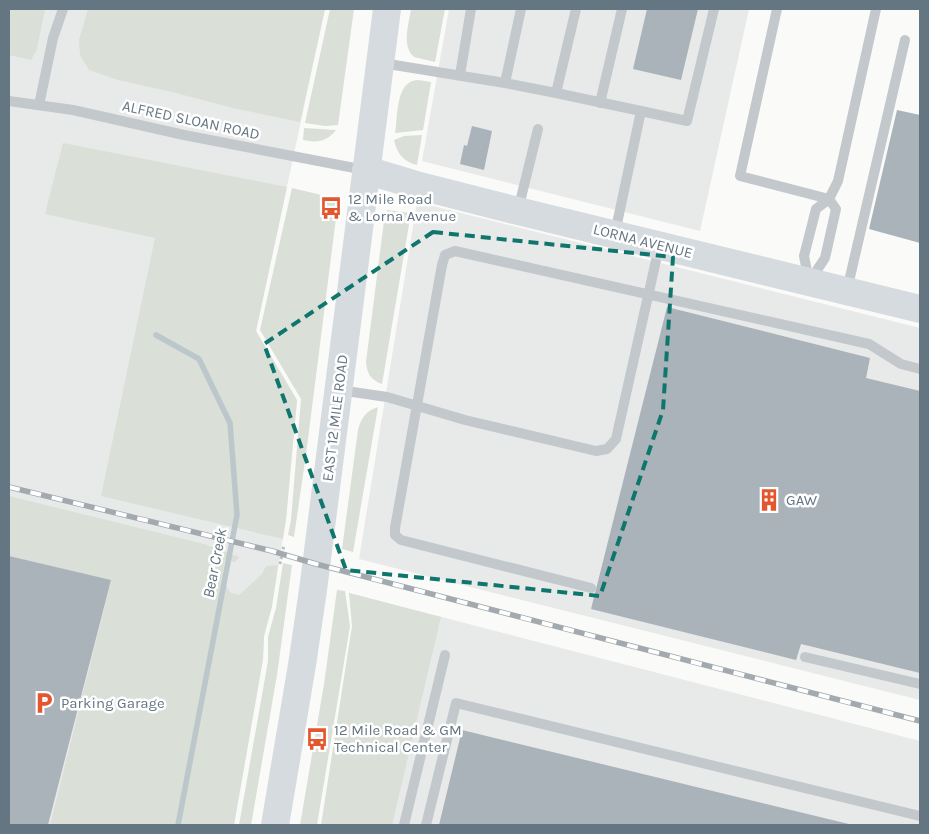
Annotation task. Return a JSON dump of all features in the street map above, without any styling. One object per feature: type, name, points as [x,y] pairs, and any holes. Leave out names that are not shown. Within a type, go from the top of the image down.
[{"type":"main road","name":"EAST 12 MILE ROAD","points":[[275,825],[304,656],[387,9]]},
{"type":"main road","name":"LORNA AVENUE","points":[[366,170],[518,211],[920,310]]},
{"type":"lane","points":[[39,105],[53,38],[63,9]]},
{"type":"lane","points":[[460,76],[471,9]]},
{"type":"lane","points":[[506,83],[521,9]]},
{"type":"lane","points":[[556,93],[576,9]]},
{"type":"lane","points":[[600,103],[622,9]]},
{"type":"lane","points":[[379,62],[506,83],[687,121],[714,9]]},
{"type":"lane","points":[[777,9],[740,176],[829,199],[836,209],[824,258],[809,282]]},
{"type":"lane","points":[[809,282],[804,256],[816,209],[829,199],[838,181],[876,9]]},
{"type":"lane","points":[[847,291],[905,40]]},
{"type":"lane","name":"ALFRED SLOAN ROAD","points":[[9,101],[73,110],[184,135],[366,170]]},
{"type":"lane","points":[[615,234],[640,111]]},
{"type":"lane","points":[[518,211],[538,129]]},
{"type":"lane","points":[[338,390],[387,397],[417,407],[556,443],[596,451],[607,449],[616,439],[659,245]]},
{"type":"lane","points":[[591,588],[401,540],[395,535],[445,255],[454,251],[869,344],[901,364],[920,369]]},
{"type":"lane","points":[[404,825],[445,655]]},
{"type":"lane","points":[[805,657],[920,684]]},
{"type":"lane","points":[[426,825],[456,703],[920,816]]},
{"type":"path","points":[[280,564],[284,545]]},
{"type":"highlighted area","points":[[433,232],[673,257],[663,410],[600,596],[346,570],[264,344]]},
{"type":"shaded area","points":[[9,9],[325,9],[256,331],[297,400],[286,519],[272,606],[264,636],[263,659],[234,825],[9,825]]},
{"type":"shaded area","points":[[9,9],[45,9],[37,49],[31,60],[9,55]]},
{"type":"shaded area","points":[[88,9],[325,9],[300,122],[118,80],[89,70],[80,55],[79,40]]},
{"type":"shaded area","points":[[330,9],[354,9],[338,125],[325,126],[305,123]]},
{"type":"shaded area","points":[[411,9],[445,9],[435,62],[414,57],[410,52],[407,34]]},
{"type":"shaded area","points":[[449,9],[749,9],[700,231],[422,161]]},
{"type":"shaded area","points":[[418,80],[431,82],[423,130],[395,133],[401,93],[405,86]]},
{"type":"shaded area","points":[[304,128],[336,130],[329,137],[321,141],[313,141],[303,140]]},
{"type":"shaded area","points":[[422,135],[417,165],[408,162],[402,157],[394,140],[404,136]]},
{"type":"shaded area","points":[[63,143],[287,187],[256,331],[297,400],[283,539],[101,496],[155,238],[45,214]]},
{"type":"shaded area","points":[[292,188],[334,198],[337,210],[294,537],[288,535],[291,520],[301,399],[260,330]]},
{"type":"shaded area","points":[[417,202],[920,328],[920,700],[359,559]]},
{"type":"shaded area","points":[[387,210],[411,213],[382,384],[370,376],[366,362]]},
{"type":"shaded area","points":[[378,407],[353,552],[342,549],[358,430],[365,416]]},
{"type":"shaded area","points":[[9,496],[204,544],[239,557],[235,562],[225,560],[222,580],[231,593],[239,595],[262,574],[266,566],[278,565],[272,606],[264,636],[263,659],[234,825],[50,825],[111,581],[9,556]]},
{"type":"shaded area","points":[[283,563],[292,565],[277,675],[251,825],[239,825],[268,661],[268,637],[276,608]]},
{"type":"shaded area","points":[[337,590],[345,591],[350,626],[317,825],[300,825],[324,684]]},
{"type":"shaded area","points":[[349,593],[920,741],[920,825],[322,825],[355,626]]},
{"type":"shaded area","points":[[349,593],[441,617],[392,825],[321,825],[352,626]]},
{"type":"building","points":[[647,9],[698,9],[681,80],[633,69]]},
{"type":"building","points":[[897,110],[920,115],[920,243],[869,229]]},
{"type":"building","points":[[472,126],[492,131],[484,170],[460,164],[464,145],[467,146]]},
{"type":"building","name":"GAW","points":[[667,307],[870,358],[866,378],[920,391],[920,673],[801,644],[796,660],[591,609]]},
{"type":"building","name":"Parking Garage","points":[[9,556],[111,580],[48,825],[9,825]]},
{"type":"building","points":[[462,730],[853,825],[439,825]]},
{"type":"waterway","name":"Bear Creek","points":[[156,335],[199,359],[230,423],[237,515],[178,825]]},
{"type":"railway","points":[[9,487],[272,551],[920,721]]},
{"type":"place","name":"12 Mile Road & Lorna Avenue","points":[[331,208]]},
{"type":"place","name":"GAW","points":[[769,500]]},
{"type":"place","name":"Parking Garage","points":[[44,703]]},
{"type":"place","name":"12 Mile Road & GM Technical Center","points":[[317,739]]}]
